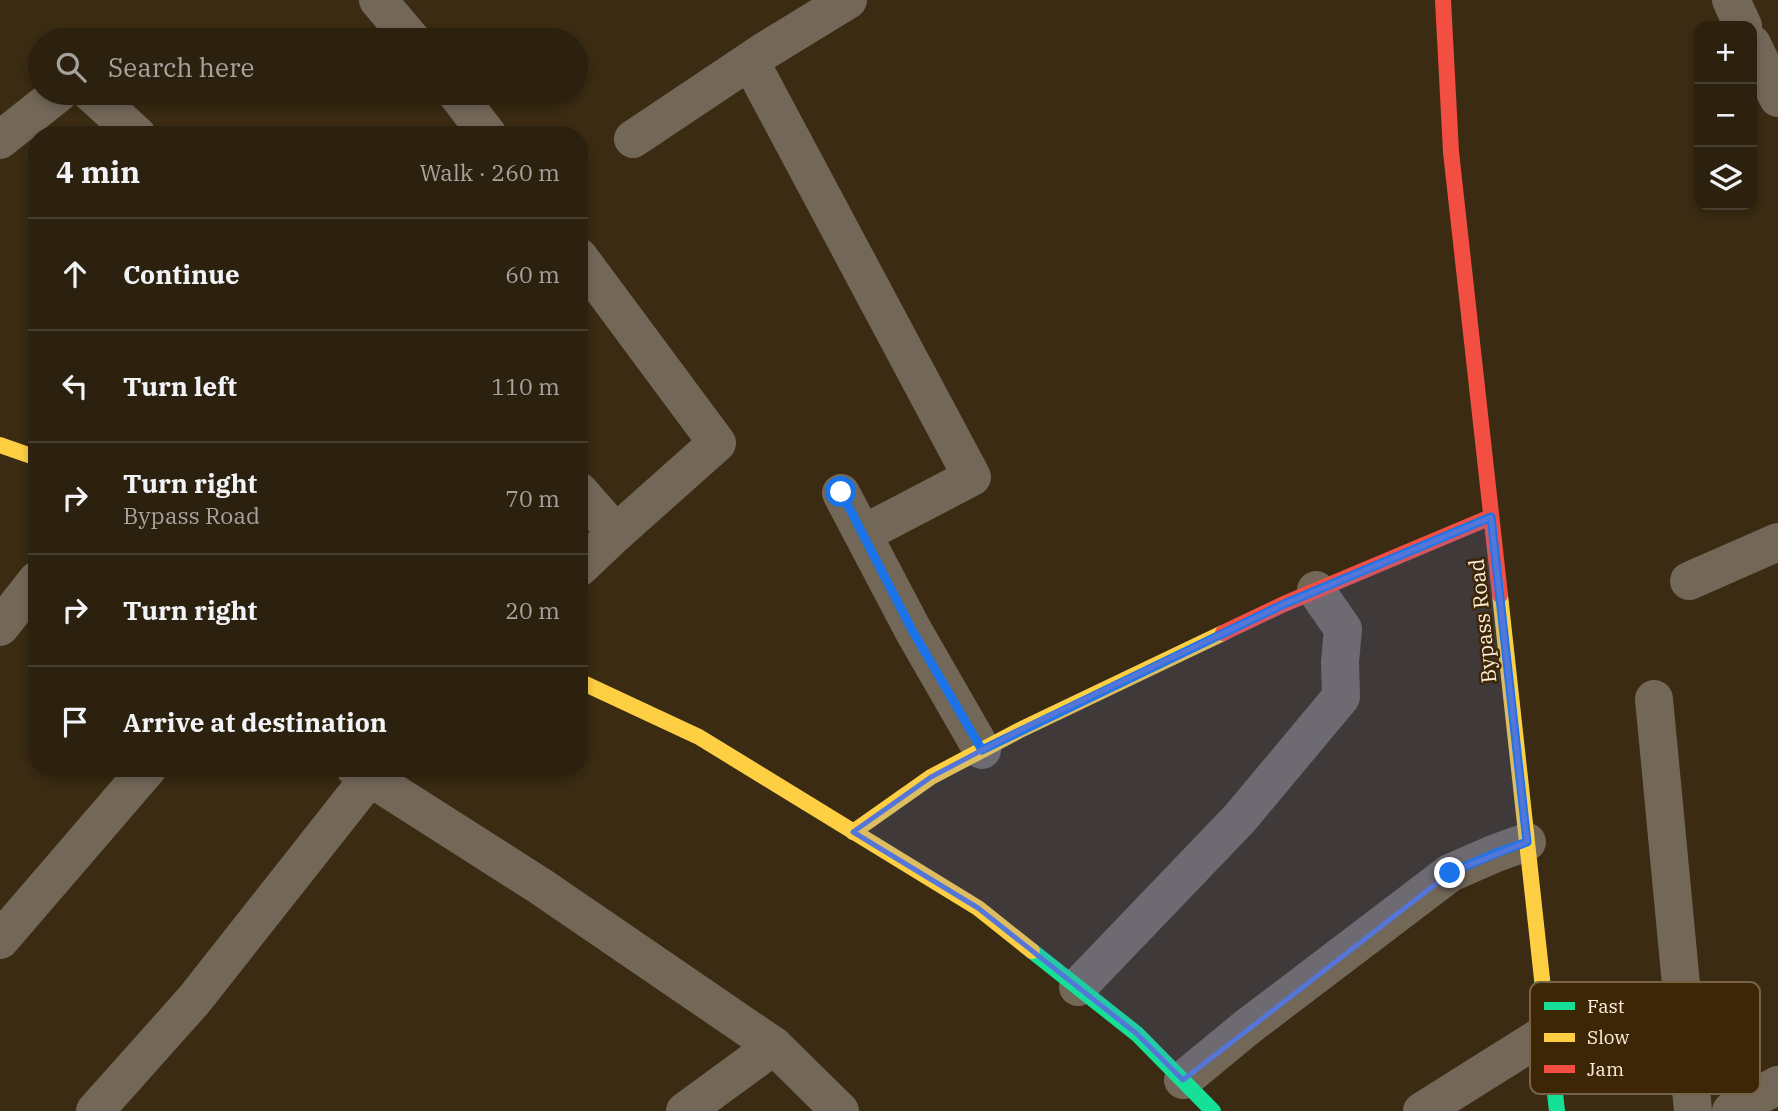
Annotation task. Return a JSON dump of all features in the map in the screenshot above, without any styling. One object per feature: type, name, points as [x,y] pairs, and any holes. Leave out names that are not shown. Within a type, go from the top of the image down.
[{"type":"street","points":[[377,0],[402,28]]},
{"type":"street","points":[[633,139],[848,0]]},
{"type":"street","name":"Bypass Road","points":[[1443,0],[1451,152],[1542,982]]},
{"type":"street","points":[[1731,0],[1741,21]]},
{"type":"street","points":[[1757,54],[1778,98]]},
{"type":"street","points":[[750,61],[972,477],[863,534]]},
{"type":"street","points":[[0,140],[44,105]]},
{"type":"street","points":[[104,105],[127,126]]},
{"type":"street","points":[[465,105],[481,126]]},
{"type":"street","points":[[588,269],[717,443],[588,559]]},
{"type":"street","points":[[0,445],[28,455]]},
{"type":"street","points":[[841,492],[912,630],[982,750]]},
{"type":"street","points":[[588,501],[616,533]]},
{"type":"street","points":[[853,832],[931,777],[982,750],[1316,590],[1491,517]]},
{"type":"street","points":[[1689,581],[1778,542]]},
{"type":"street","points":[[0,627],[26,588]]},
{"type":"street","points":[[1078,988],[1240,818],[1342,697],[1340,662],[1343,629],[1316,590]]},
{"type":"street","points":[[588,685],[699,737],[978,908],[1137,1034],[1213,1111]]},
{"type":"street","points":[[1654,699],[1681,982]]},
{"type":"street","points":[[0,940],[140,777]]},
{"type":"street","points":[[95,1111],[194,1000],[364,777]]},
{"type":"street","points":[[376,777],[774,1046],[839,1111]]},
{"type":"street","points":[[1183,1080],[1246,1028],[1450,873],[1527,842]]},
{"type":"street","points":[[1422,1111],[1530,1043]]},
{"type":"street","points":[[685,1111],[774,1046]]},
{"type":"street","points":[[1731,1111],[1778,1085]]},
{"type":"highlighted area","points":[[1491,517],[1527,842],[1450,873],[1183,1080],[1137,1034],[978,908],[853,832],[931,777],[1022,729],[1284,604]]},
{"type":"traffic: fast","points":[[1032,951],[1137,1034],[1213,1111]]},
{"type":"traffic: fast","points":[[1555,1094],[1557,1111]]},
{"type":"traffic: slow","points":[[0,445],[28,455]]},
{"type":"traffic: slow","points":[[1500,595],[1542,979]]},
{"type":"traffic: slow","points":[[853,832],[931,777],[1022,729],[1223,633]]},
{"type":"traffic: slow","points":[[588,685],[699,737],[978,908],[1032,951]]},
{"type":"traffic: jam","points":[[1443,0],[1451,152],[1500,595]]},
{"type":"traffic: jam","points":[[1223,633],[1284,604],[1491,517]]},
{"type":"route","points":[[841,492],[912,630],[982,750],[1284,604],[1491,517],[1527,842],[1450,873]]}]
